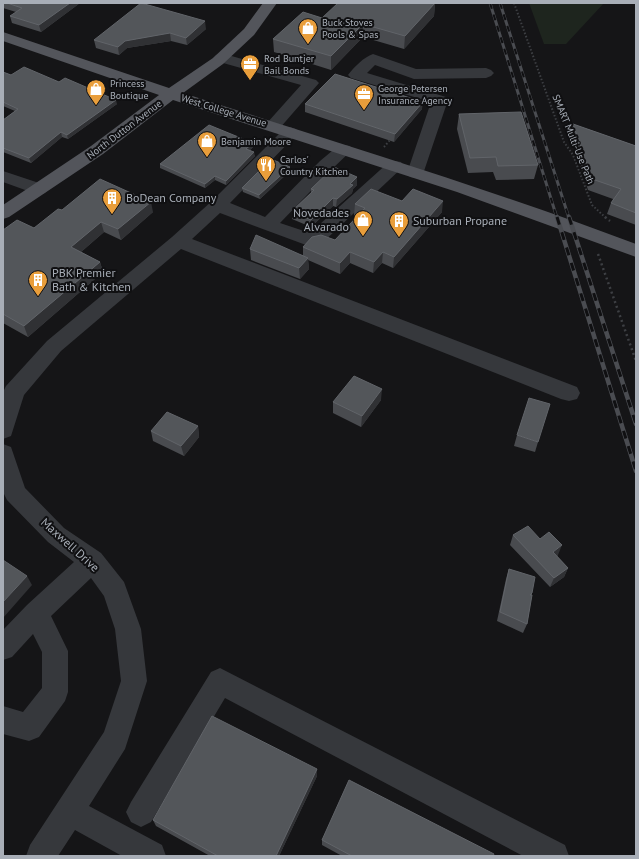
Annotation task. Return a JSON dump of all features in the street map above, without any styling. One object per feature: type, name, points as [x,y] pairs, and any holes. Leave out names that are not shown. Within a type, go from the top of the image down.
[{"type":"main road","name":"North Dutton Avenue","points":[[3,213],[96,150],[221,58],[249,32],[270,3]]},
{"type":"main road","name":"West College Avenue","points":[[3,36],[171,94],[416,173],[558,222],[636,251]]},
{"type":"street","points":[[3,430],[14,392],[54,346],[179,241],[218,204],[281,129],[311,83],[221,58]]},
{"type":"street","points":[[416,173],[440,100],[356,75],[373,59],[414,74],[486,73]]},
{"type":"street","points":[[268,225],[326,165],[344,150]]},
{"type":"street","points":[[218,204],[268,225],[313,241],[395,166]]},
{"type":"street","points":[[3,176],[39,189]]},
{"type":"street","points":[[179,241],[569,393]]},
{"type":"street","name":"Maxwell Drive","points":[[3,453],[9,498],[92,561],[116,590],[128,629],[134,682],[115,738],[42,856]]},
{"type":"street","points":[[3,648],[36,613],[92,561]]},
{"type":"street","points":[[3,720],[29,727],[55,692],[55,651],[36,613]]},
{"type":"street","points":[[141,812],[220,681],[554,856]]},
{"type":"street","points":[[70,811],[151,856]]},
{"type":"path","name":"SMART Multi-Use Path","points":[[514,3],[564,142],[573,156],[592,205],[611,222]]},
{"type":"path","points":[[382,149],[390,140]]},
{"type":"path","points":[[598,255],[636,361]]},
{"type":"shaded area","points":[[529,3],[604,3],[566,44],[544,44]]},
{"type":"building","points":[[7,3],[70,3],[39,25],[10,16],[22,8]]},
{"type":"building","points":[[141,3],[205,21],[186,38],[170,33],[125,41],[118,47],[94,40]]},
{"type":"building","points":[[338,3],[435,3],[405,36],[363,24],[331,56],[273,39],[303,12],[322,18]]},
{"type":"building","points":[[24,67],[59,82],[65,78],[116,100],[67,135],[61,132],[29,158],[3,148],[3,120],[18,109],[3,102],[3,72],[11,75]]},
{"type":"building","name":"George Petersen Insurance Agency","points":[[335,74],[423,102],[395,134],[305,104]]},
{"type":"building","points":[[521,112],[538,165],[498,166],[496,157],[470,158],[459,114]]},
{"type":"building","points":[[573,124],[636,146],[636,213],[611,203],[621,189],[592,179]]},
{"type":"building","name":"Benjamin Moore","points":[[209,125],[253,143],[246,149],[254,152],[226,181],[215,176],[205,184],[160,164]]},
{"type":"building","name":"Carlos' Country Kitchen","points":[[271,159],[290,167],[259,195],[242,188]]},
{"type":"building","points":[[334,167],[357,177],[350,184],[353,185],[337,199],[333,198],[311,220],[292,211],[314,190],[311,189]]},
{"type":"building","points":[[100,179],[151,202],[118,229],[101,222],[71,247],[100,262],[24,326],[3,314],[3,230],[17,220],[34,228],[58,209],[62,210]]},
{"type":"building","points":[[371,189],[402,201],[413,189],[443,201],[394,257],[383,252],[374,262],[350,252],[340,263],[303,247],[312,237],[321,235],[335,240],[365,208],[355,204]]},
{"type":"building","points":[[256,235],[308,258],[299,268],[250,249]]},
{"type":"building","points":[[354,376],[382,389],[362,416],[333,402]]},
{"type":"building","points":[[529,398],[550,404],[538,442],[517,435]]},
{"type":"building","points":[[167,412],[198,426],[181,446],[151,431]]},
{"type":"building","points":[[528,526],[540,539],[549,532],[562,545],[553,552],[568,568],[554,578],[513,535]]},
{"type":"building","points":[[3,560],[27,576],[3,602]]},
{"type":"building","points":[[509,569],[535,577],[532,593],[530,595],[532,595],[527,624],[500,612]]},
{"type":"building","points":[[212,716],[317,769],[276,856],[218,856],[153,820]]},
{"type":"building","points":[[349,780],[494,854],[493,856],[352,856],[322,840]]},
{"type":"railway","points":[[490,3],[557,218]]},
{"type":"railway","points":[[500,3],[569,218]]},
{"type":"railway","points":[[557,217],[636,471]]},
{"type":"railway","points":[[569,217],[636,424]]},
{"type":"place","name":"Buck Stoves Pools & Spas","points":[[308,45]]},
{"type":"place","name":"Rod Buntjer Bail Bonds","points":[[250,81]]},
{"type":"place","name":"Princess Boutique","points":[[96,106]]},
{"type":"place","name":"George Petersen Insurance Agency","points":[[364,111]]},
{"type":"place","name":"Benjamin Moore","points":[[207,158]]},
{"type":"place","name":"Carlos' Country Kitchen","points":[[266,182]]},
{"type":"place","name":"BoDean Company","points":[[112,215]]},
{"type":"place","name":"Novedades Alvarado","points":[[363,237]]},
{"type":"place","name":"Suburban Propane","points":[[399,238]]},
{"type":"place","name":"PBK Premier Bath & Kitchen","points":[[38,297]]}]
